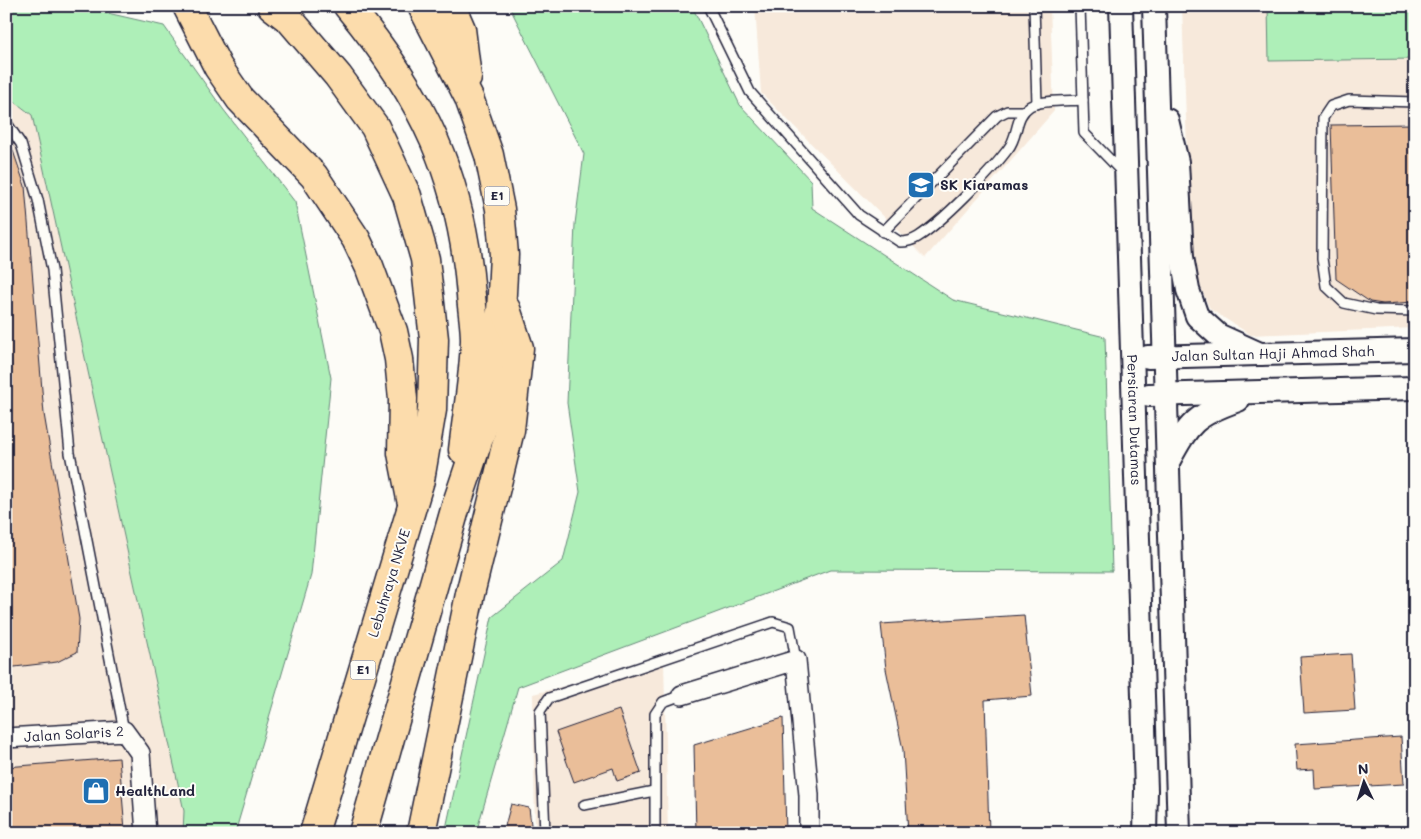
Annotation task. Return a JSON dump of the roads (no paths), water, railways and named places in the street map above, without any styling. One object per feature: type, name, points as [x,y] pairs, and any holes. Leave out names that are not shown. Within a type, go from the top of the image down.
[{"type":"highway","points":[[186,6],[218,67],[240,99],[314,176],[356,239],[372,274],[393,331],[403,399],[402,452],[412,506]]},
{"type":"highway","name":"Lebuhraya NKVE","points":[[272,6],[290,20],[338,76],[375,127],[407,196],[422,250],[434,339],[432,410],[420,480],[314,833]]},
{"type":"highway","points":[[348,6],[369,31],[418,105],[438,146],[457,202],[468,258],[475,340],[456,506]]},
{"type":"highway","points":[[422,6],[469,98]]},
{"type":"highway","points":[[451,6],[461,29],[469,98]]},
{"type":"highway","name":"E1","points":[[363,833],[456,506],[486,417],[499,350],[504,255],[500,209],[489,155],[469,98]]},
{"type":"highway","points":[[421,833],[470,594],[510,430],[519,348],[502,297]]},
{"type":"street","name":"Persiaran Dutamas","points":[[1121,6],[1146,790],[1145,833]]},
{"type":"street","points":[[1154,6],[1166,465],[1179,833]]},
{"type":"street","points":[[1156,70],[1177,162],[1182,257],[1188,290],[1197,316],[1218,334],[1260,354]]},
{"type":"street","name":"Jalan Sultan Haji Ahmad Shah","points":[[1132,358],[1404,350]]},
{"type":"street","points":[[1134,395],[1415,388]]},
{"type":"street","points":[[1166,465],[1185,430],[1209,410],[1260,392]]},
{"type":"street","points":[[682,695],[796,660],[809,795],[809,833]]},
{"type":"street","name":"Jalan Solaris 2","points":[[6,738],[124,731],[140,753],[146,833]]},
{"type":"lane","points":[[708,6],[750,92],[859,215],[900,242],[907,242],[917,238],[937,222],[1008,149],[1015,139],[1019,119],[1024,111]]},
{"type":"lane","points":[[1034,6],[1037,104]]},
{"type":"lane","points":[[1080,6],[1084,133],[1126,177]]},
{"type":"lane","points":[[883,232],[997,116],[1007,111],[1024,111],[1037,104],[1083,100]]},
{"type":"lane","points":[[1415,102],[1349,100],[1331,106],[1323,118],[1322,258],[1326,286],[1344,303],[1376,310],[1415,311]]},
{"type":"lane","points":[[6,122],[21,144],[38,200],[52,270],[70,453],[124,731]]},
{"type":"lane","points":[[1404,350],[1415,343]]},
{"type":"lane","points":[[545,833],[540,711],[549,698],[773,622],[790,627],[796,660]]},
{"type":"lane","points":[[655,833],[655,714],[663,702],[682,695]]},
{"type":"lane","points":[[584,805],[654,791]]},
{"type":"place","name":"SK Kiaramas","points":[[921,185]]},
{"type":"place","name":"HealthLand","points":[[96,791]]}]
